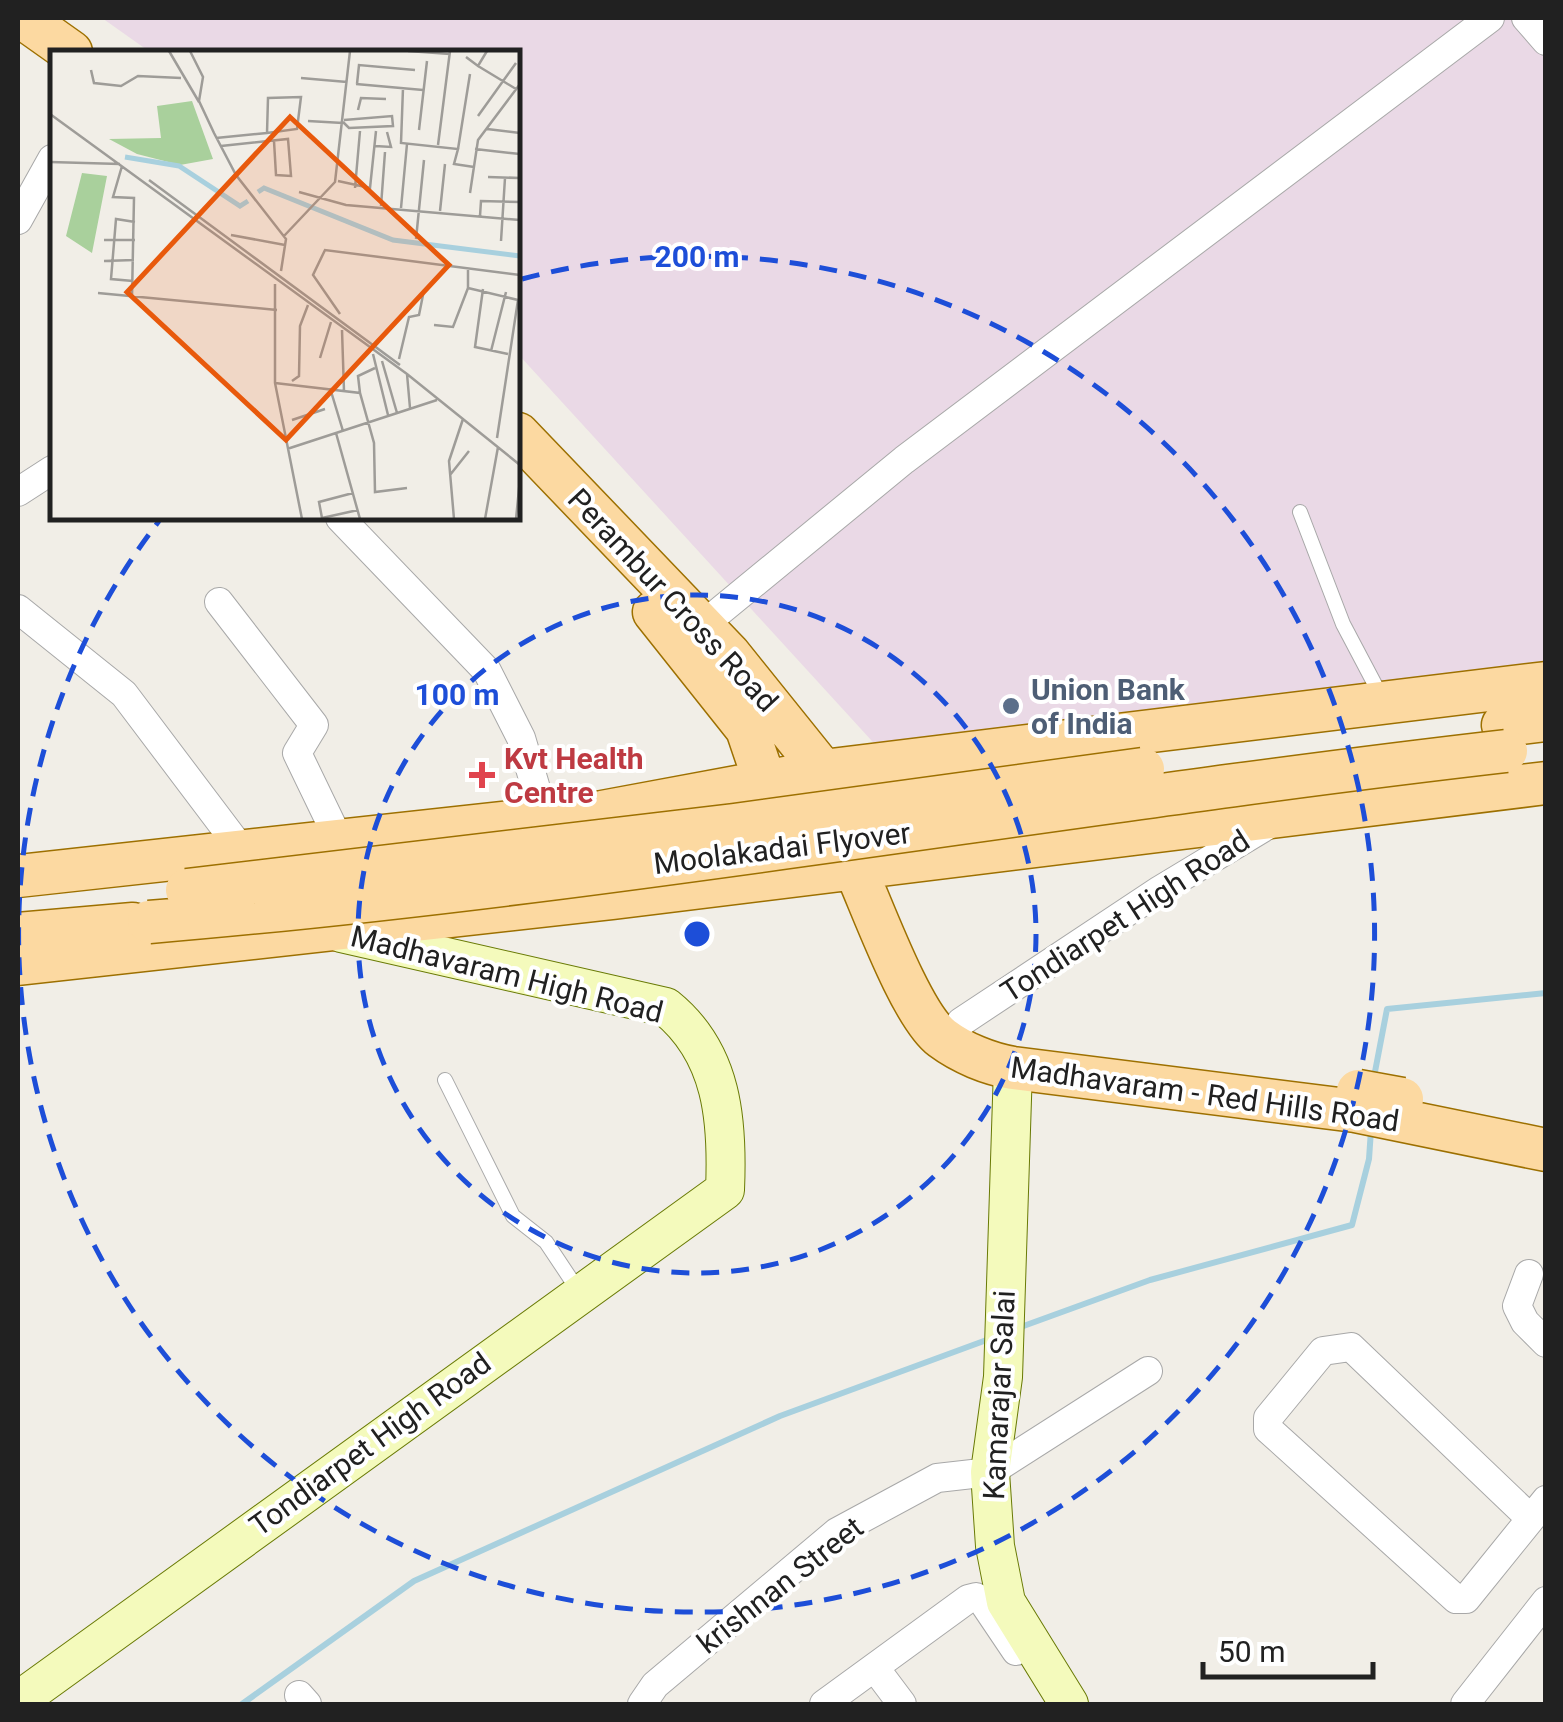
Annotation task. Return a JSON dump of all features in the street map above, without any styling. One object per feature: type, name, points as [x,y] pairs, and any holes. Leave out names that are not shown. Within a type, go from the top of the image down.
[{"type":"main road","points":[[23,18],[68,50]]},
{"type":"main road","points":[[18,45],[50,68]]},
{"type":"main road","name":"Perambur Cross Road","points":[[520,436],[692,634],[747,729],[765,782]]},
{"type":"main road","name":"Perambur Cross Road","points":[[520,463],[823,771]]},
{"type":"main road","points":[[18,876],[602,812],[823,771],[1546,684]]},
{"type":"main road","name":"Moolakadai Flyover","points":[[18,905],[339,906],[947,827],[1518,741],[1546,720]]},
{"type":"main road","points":[[981,753],[996,852]]},
{"type":"main road","points":[[18,964],[614,898],[996,852],[1290,811],[1546,783]]},
{"type":"main road","points":[[602,812],[614,898]]},
{"type":"main road","points":[[864,865],[946,1006],[961,1022]]},
{"type":"main road","name":"Madhavaram - Red Hills Road","points":[[864,865],[918,1007],[940,1036],[983,1060],[1013,1068],[1356,1101]]},
{"type":"main road","name":"Moolakadai Flyover","points":[[18,934],[148,908]]},
{"type":"main road","name":"Madhavaram - Red Hills Road","points":[[961,1022],[1016,1040],[1400,1109],[1546,1124]]},
{"type":"main road","name":"Madhavaram - Red Hills Road","points":[[1400,1109],[1546,1150]]},
{"type":"street","points":[[692,634],[904,460],[1490,18]]},
{"type":"street","points":[[1526,18],[1546,40]]},
{"type":"street","points":[[18,220],[50,163]]},
{"type":"street","points":[[18,491],[50,471]]},
{"type":"street","points":[[342,520],[487,671],[520,738],[544,819]]},
{"type":"street","points":[[219,602],[314,725],[297,753],[340,842]]},
{"type":"street","points":[[18,609],[124,694],[244,853]]},
{"type":"street","name":"Tondiarpet High Road","points":[[961,1022],[1160,890],[1290,811]]},
{"type":"street","name":"Madhavaram High Road","points":[[330,931],[666,1007],[692,1028],[719,1091],[728,1132],[725,1190]]},
{"type":"street","name":"Kamarajar Salai","points":[[1013,1068],[1002,1378],[990,1472],[995,1546],[1006,1602],[1069,1704]]},
{"type":"street","name":"Tondiarpet High Road","points":[[18,1701],[725,1190]]},
{"type":"street","points":[[1529,1274],[1517,1306],[1526,1322],[1546,1342]]},
{"type":"street","points":[[1351,1347],[1538,1509],[1466,1598],[1456,1599],[1268,1430],[1268,1418],[1323,1351],[1351,1347]]},
{"type":"street","points":[[990,1472],[1148,1371]]},
{"type":"street","name":"krishnan Street","points":[[645,1703],[655,1685],[837,1532],[937,1478],[990,1472]]},
{"type":"street","points":[[824,1704],[976,1598],[1054,1704]]},
{"type":"street","points":[[1465,1704],[1546,1601]]},
{"type":"street","points":[[875,1668],[902,1704]]},
{"type":"lane","points":[[1300,512],[1343,624],[1384,702]]},
{"type":"lane","points":[[444,1080],[512,1216],[546,1242],[581,1293]]},
{"type":"shaded area","points":[[102,18],[1545,18],[1545,689],[882,752],[520,356],[520,50],[147,50]]},
{"type":"waterway","points":[[1374,1077],[1387,1009],[1546,993]]},
{"type":"waterway","points":[[1018,1328],[1150,1280],[1352,1225],[1369,1159],[1371,1130]]},
{"type":"waterway","points":[[242,1704],[414,1581],[780,1416],[992,1338]]},
{"type":"place","name":"Union Bank of India","points":[[1011,706]]},
{"type":"place","name":"Kvt Health Centre","points":[[482,775]]}]
